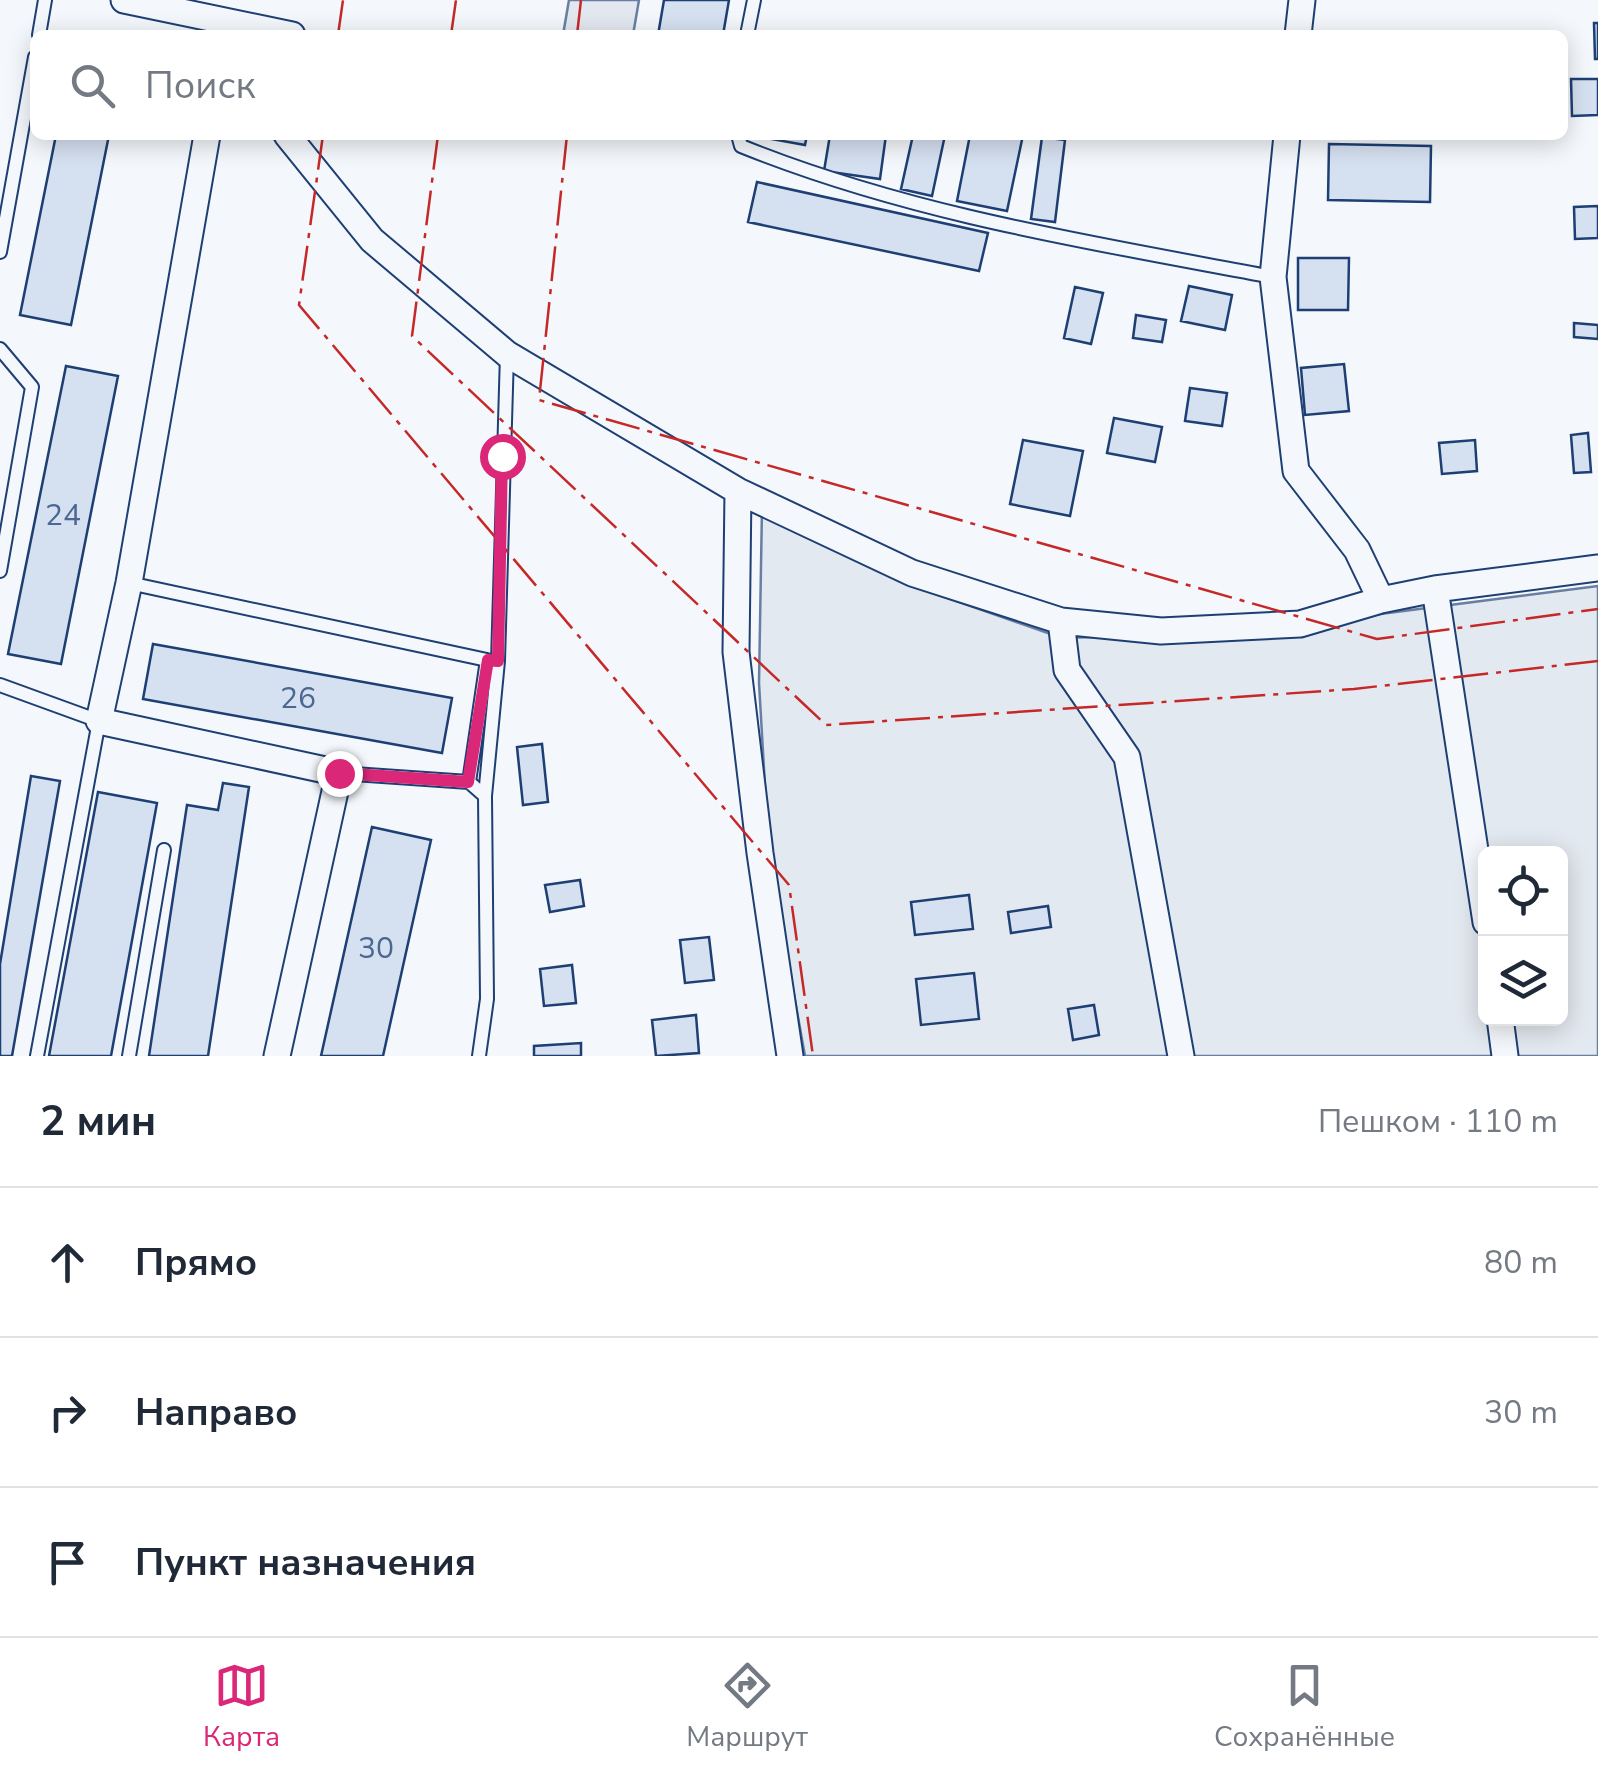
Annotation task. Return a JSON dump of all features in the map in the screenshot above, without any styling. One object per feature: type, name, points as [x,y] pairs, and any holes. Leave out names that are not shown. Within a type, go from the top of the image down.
[{"type":"street","points":[[124,0],[266,30]]},
{"type":"street","points":[[1299,30],[1302,0]]},
{"type":"street","points":[[207,140],[128,583],[99,721],[339,773],[277,1056]]},
{"type":"street","points":[[291,140],[372,240],[507,354],[738,491],[912,573],[1061,621],[1161,631],[1300,624],[1435,589],[1598,568]]},
{"type":"street","points":[[1287,140],[1272,277],[1296,471],[1357,550],[1381,600]]},
{"type":"street","points":[[738,491],[736,652],[790,1056]]},
{"type":"street","points":[[1435,589],[1478,866]]},
{"type":"street","points":[[1061,621],[1067,670],[1127,757],[1182,1056]]},
{"type":"street","points":[[1501,1026],[1505,1056]]},
{"type":"lane","points":[[40,30],[45,0]]},
{"type":"lane","points":[[749,30],[754,0]]},
{"type":"lane","points":[[0,252],[30,84]]},
{"type":"lane","points":[[739,140],[741,146],[814,175],[990,224],[1272,277]]},
{"type":"lane","points":[[0,349],[32,387],[0,571]]},
{"type":"lane","points":[[479,1056],[487,999],[484,796],[507,354]]},
{"type":"lane","points":[[128,583],[493,660]]},
{"type":"lane","points":[[468,782],[493,660]]},
{"type":"lane","points":[[0,685],[99,721],[37,1056]]},
{"type":"lane","points":[[339,773],[468,782],[484,796]]},
{"type":"lane","points":[[128,1056],[164,850]]},
{"type":"shaded area","points":[[569,0],[639,0],[634,30],[564,30]]},
{"type":"shaded area","points":[[762,508],[905,583],[1062,638],[1232,633],[1598,586],[1598,1056],[805,1056],[769,855],[759,683]]},
{"type":"building","points":[[664,0],[729,0],[724,30],[659,30]]},
{"type":"building","points":[[1594,23],[1598,23],[1598,59],[1595,59]]},
{"type":"building","points":[[1571,79],[1598,79],[1598,115],[1572,116]]},
{"type":"building","points":[[55,140],[108,140],[71,325],[20,315]]},
{"type":"building","points":[[777,140],[806,140],[805,145]]},
{"type":"building","points":[[829,140],[885,140],[880,179],[824,171]]},
{"type":"building","points":[[912,140],[944,140],[932,196],[901,189]]},
{"type":"building","points":[[969,140],[1022,140],[1007,211],[957,201]]},
{"type":"building","points":[[1042,140],[1065,140],[1055,222],[1031,219]]},
{"type":"building","points":[[1329,144],[1431,146],[1430,202],[1328,200]]},
{"type":"building","points":[[757,182],[988,233],[979,271],[748,222]]},
{"type":"building","points":[[1598,206],[1598,238],[1575,239],[1574,207]]},
{"type":"building","points":[[1298,258],[1349,258],[1348,310],[1298,310]]},
{"type":"building","points":[[1189,286],[1232,295],[1225,330],[1181,321]]},
{"type":"building","points":[[1075,287],[1103,293],[1091,344],[1064,338]]},
{"type":"building","points":[[1136,315],[1166,320],[1162,342],[1133,338]]},
{"type":"building","points":[[1574,323],[1598,325],[1598,339],[1574,337]]},
{"type":"building","points":[[1344,364],[1349,411],[1305,415],[1301,368]]},
{"type":"building","points":[[66,366],[118,376],[61,664],[8,654]]},
{"type":"building","points":[[1190,388],[1227,393],[1222,426],[1185,421]]},
{"type":"building","points":[[1114,418],[1162,427],[1155,462],[1107,453]]},
{"type":"building","points":[[1588,433],[1591,472],[1574,473],[1571,435]]},
{"type":"building","points":[[1023,440],[1083,451],[1070,516],[1010,504]]},
{"type":"building","points":[[1475,440],[1477,471],[1442,474],[1439,443]]},
{"type":"building","points":[[153,644],[452,698],[442,753],[143,699]]},
{"type":"building","points":[[542,744],[548,802],[523,805],[517,747]]},
{"type":"building","points":[[31,776],[60,781],[12,1056],[0,1056],[0,964]]},
{"type":"building","points":[[223,783],[249,787],[208,1056],[149,1056],[187,805],[218,810]]},
{"type":"building","points":[[98,792],[157,803],[111,1056],[49,1056]]},
{"type":"building","points":[[372,827],[431,840],[383,1056],[321,1056]]},
{"type":"building","points":[[580,880],[584,906],[550,912],[545,885]]},
{"type":"building","points":[[969,895],[973,929],[915,935],[911,902]]},
{"type":"building","points":[[1048,906],[1051,927],[1011,933],[1008,912]]},
{"type":"building","points":[[709,937],[714,980],[685,983],[680,940]]},
{"type":"building","points":[[572,965],[576,1003],[544,1006],[540,969]]},
{"type":"building","points":[[974,973],[979,1019],[921,1025],[916,979]]},
{"type":"building","points":[[1094,1005],[1099,1035],[1073,1040],[1068,1009]]},
{"type":"building","points":[[696,1015],[699,1053],[656,1056],[652,1020]]},
{"type":"building","points":[[581,1043],[581,1056],[534,1056],[534,1046]]},
{"type":"power","points":[[339,30],[343,0]]},
{"type":"power","points":[[452,30],[456,0]]},
{"type":"power","points":[[578,30],[581,0]]},
{"type":"power","points":[[322,140],[299,305],[789,885],[813,1056]]},
{"type":"power","points":[[437,140],[412,336],[826,725],[1354,689],[1598,661]]},
{"type":"power","points":[[566,140],[539,400],[1377,639],[1598,609]]},
{"type":"route","points":[[339,773],[468,782],[488,660],[498,661],[502,456]]}]
